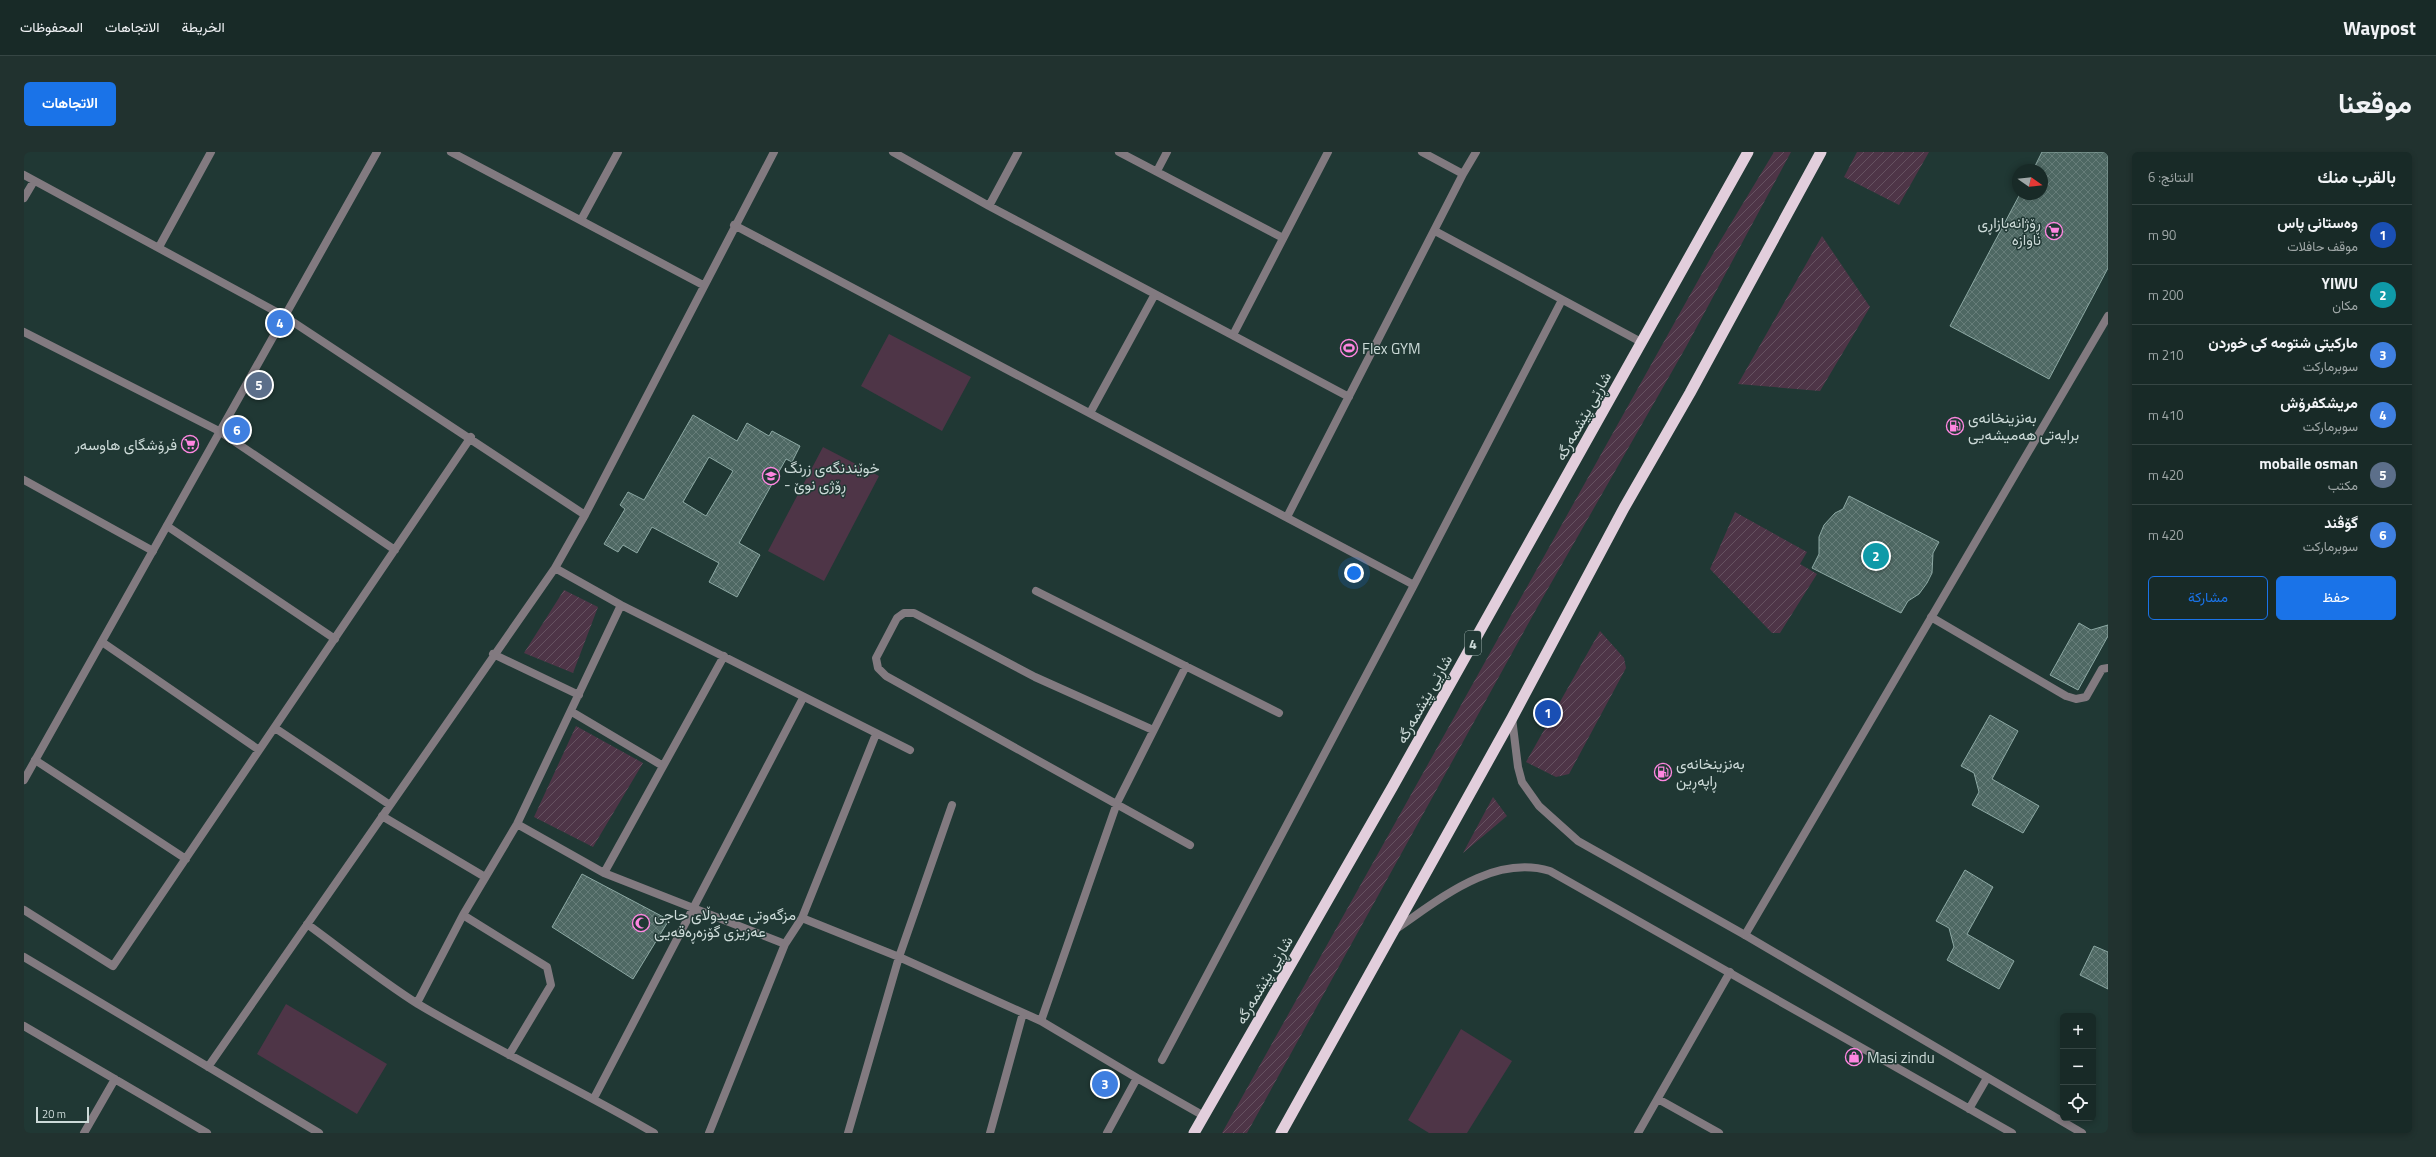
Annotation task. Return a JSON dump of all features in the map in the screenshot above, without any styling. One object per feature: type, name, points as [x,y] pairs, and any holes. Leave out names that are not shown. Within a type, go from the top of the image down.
[{"type":"highway","name":"شاڕێی پێشمەرگە","points":[[1194,1133],[1393,786],[1748,152]]},
{"type":"highway","points":[[1281,1133],[1392,931],[1512,718],[1624,508],[1690,394],[1821,152]]},
{"type":"street","points":[[159,247],[211,152]]},
{"type":"street","points":[[24,780],[377,152]]},
{"type":"street","points":[[451,152],[703,285]]},
{"type":"street","points":[[581,220],[618,152]]},
{"type":"street","points":[[208,1067],[493,654],[555,568],[585,515],[734,225],[774,152]]},
{"type":"street","points":[[893,152],[988,206],[1349,397]]},
{"type":"street","points":[[988,206],[1018,152]]},
{"type":"street","points":[[1119,152],[1284,238]]},
{"type":"street","points":[[1157,171],[1167,152]]},
{"type":"street","points":[[1233,335],[1328,152]]},
{"type":"street","points":[[1422,152],[1463,174]]},
{"type":"street","points":[[1286,517],[1463,174],[1476,152]]},
{"type":"street","points":[[24,175],[284,316],[471,438],[585,515]]},
{"type":"street","points":[[24,198],[34,181]]},
{"type":"street","points":[[734,225],[1414,585]]},
{"type":"street","points":[[1435,230],[1641,342]]},
{"type":"street","points":[[1090,413],[1155,294]]},
{"type":"street","points":[[1162,1060],[1414,585],[1562,300]]},
{"type":"street","points":[[1745,935],[2108,316]]},
{"type":"street","points":[[24,332],[219,431],[395,550]]},
{"type":"street","points":[[24,910],[113,966],[471,438]]},
{"type":"street","points":[[24,480],[153,551]]},
{"type":"street","points":[[167,526],[334,639]]},
{"type":"street","points":[[555,568],[621,605],[724,656],[803,698],[910,750]]},
{"type":"street","points":[[1036,591],[1279,713]]},
{"type":"street","points":[[417,1003],[485,877],[517,824],[572,712],[621,605]]},
{"type":"street","points":[[1153,730],[1034,677],[914,613],[904,613],[897,618],[876,658],[878,668],[886,676],[1117,803],[1190,845]]},
{"type":"street","points":[[1931,617],[2066,696],[2076,699],[2086,697],[2102,669],[2108,668]]},
{"type":"street","points":[[102,642],[259,750]]},
{"type":"street","points":[[493,654],[579,695]]},
{"type":"street","points":[[604,873],[724,656]]},
{"type":"street","points":[[1041,1021],[1117,803],[1186,666]]},
{"type":"street","points":[[594,1098],[803,698]]},
{"type":"street","points":[[572,712],[663,766]]},
{"type":"street","points":[[1512,718],[1518,767],[1522,782],[1547,815],[1578,841],[1745,935],[2082,1133]]},
{"type":"street","points":[[275,728],[390,805]]},
{"type":"street","points":[[709,1133],[785,944],[802,918],[876,734]]},
{"type":"street","points":[[35,760],[186,859]]},
{"type":"street","points":[[848,1133],[899,957],[952,805]]},
{"type":"street","points":[[382,816],[485,877]]},
{"type":"street","points":[[517,824],[604,873],[693,906],[785,944]]},
{"type":"street","points":[[1392,931],[1451,892],[1478,878],[1511,868],[1532,867],[1559,875],[2012,1133]]},
{"type":"street","points":[[464,915],[547,967],[551,985],[509,1055]]},
{"type":"street","points":[[802,918],[899,957],[1041,1021],[1204,1116]]},
{"type":"street","points":[[307,924],[417,1003],[509,1055],[594,1098],[654,1133]]},
{"type":"street","points":[[24,957],[319,1133]]},
{"type":"street","points":[[1638,1133],[1730,972]]},
{"type":"street","points":[[990,1133],[1023,1013]]},
{"type":"street","points":[[24,1026],[207,1133]]},
{"type":"street","points":[[1107,1133],[1137,1078]]},
{"type":"street","points":[[1969,1109],[1987,1078]]},
{"type":"street","points":[[84,1133],[115,1079]]},
{"type":"street","points":[[1658,1099],[1719,1133]]},
{"type":"shaded area","points":[[1774,152],[1791,152],[1686,347],[1538,606],[1247,1133],[1222,1133],[1719,243]]},
{"type":"shaded area","points":[[1857,152],[1929,152],[1899,205],[1844,177]]},
{"type":"shaded area","points":[[1822,236],[1870,307],[1820,391],[1738,384]]},
{"type":"shaded area","points":[[889,334],[971,377],[942,431],[861,386]]},
{"type":"shaded area","points":[[823,447],[879,476],[824,581],[768,551]]},
{"type":"shaded area","points":[[1735,512],[1807,552],[1800,564],[1817,574],[1780,633],[1772,633],[1710,569]]},
{"type":"shaded area","points":[[564,590],[598,607],[573,673],[524,653]]},
{"type":"shaded area","points":[[1600,631],[1624,658],[1626,668],[1569,774],[1556,777],[1526,762]]},
{"type":"shaded area","points":[[576,726],[643,763],[593,847],[534,817]]},
{"type":"shaded area","points":[[1493,797],[1507,816],[1463,853]]},
{"type":"shaded area","points":[[286,1004],[387,1064],[357,1114],[257,1054]]},
{"type":"shaded area","points":[[1461,1029],[1512,1061],[1467,1133],[1429,1133],[1408,1120]]},
{"type":"building","name":"ڕۆژانەبازاڕی ناوازە","points":[[2042,152],[2108,152],[2108,268],[2049,379],[1950,326],[2017,200],[2048,200],[2048,164],[2036,164]]},
{"type":"building","points":[[693,415],[737,441],[747,423],[769,436],[772,431],[800,446],[792,462],[786,459],[739,543],[760,555],[737,597],[709,582],[719,563],[652,527],[637,553],[623,545],[618,552],[604,544],[625,509],[620,505],[628,492],[644,500]],"holes":[[[709,457],[733,471],[706,516],[683,502]]]},
{"type":"building","points":[[1849,496],[1939,542],[1933,553],[1932,573],[1927,583],[1919,594],[1908,601],[1901,613],[1812,568],[1819,554],[1819,537],[1824,525],[1835,513],[1843,509]]},
{"type":"building","points":[[2079,623],[2091,630],[2108,625],[2108,636],[2078,690],[2050,675]]},
{"type":"building","points":[[1990,715],[2018,731],[1992,779],[2039,806],[2023,833],[1972,805],[1979,792],[1974,773],[1961,766]]},
{"type":"building","points":[[1965,870],[1993,887],[1967,934],[2014,961],[1999,989],[1947,960],[1954,947],[1949,928],[1936,921]]},
{"type":"building","name":"مزگەوتی عەبدوڵای حاجی عەزیزی گۆزەڕەقەیی","points":[[582,874],[669,920],[633,979],[552,927]]},
{"type":"building","points":[[2094,946],[2108,952],[2108,989],[2080,975]]},
{"type":"place","name":"ڕۆژانەبازاڕی ناوازە","points":[[2054,231]]},
{"type":"place","name":"مریشکفرۆش","points":[[280,323]]},
{"type":"place","name":"Flex GYM","points":[[1349,348]]},
{"type":"place","name":"mobaile osman","points":[[259,385]]},
{"type":"place","name":"بەنزینخانەی برایەتی هەمیشەیی","points":[[1955,426]]},
{"type":"place","name":"گۆڤند","points":[[237,430]]},
{"type":"place","name":"فرۆشگای هاوسەر","points":[[190,444]]},
{"type":"place","name":"خوێندنگەی زرنگ - ڕۆژی نوێ","points":[[771,476]]},
{"type":"place","name":"YIWU","points":[[1876,556]]},
{"type":"place","name":"وەستانی پاس","points":[[1548,713]]},
{"type":"place","name":"بەنزینخانەی ڕاپەڕین","points":[[1663,772]]},
{"type":"place","name":"مزگەوتی عەبدوڵای حاجی عەزیزی گۆزەڕەقەیی","points":[[641,923]]},
{"type":"place","name":"Masi zindu","points":[[1854,1057]]},
{"type":"place","name":"مارکیتی شتومه کی خوردن","points":[[1105,1084]]}]
